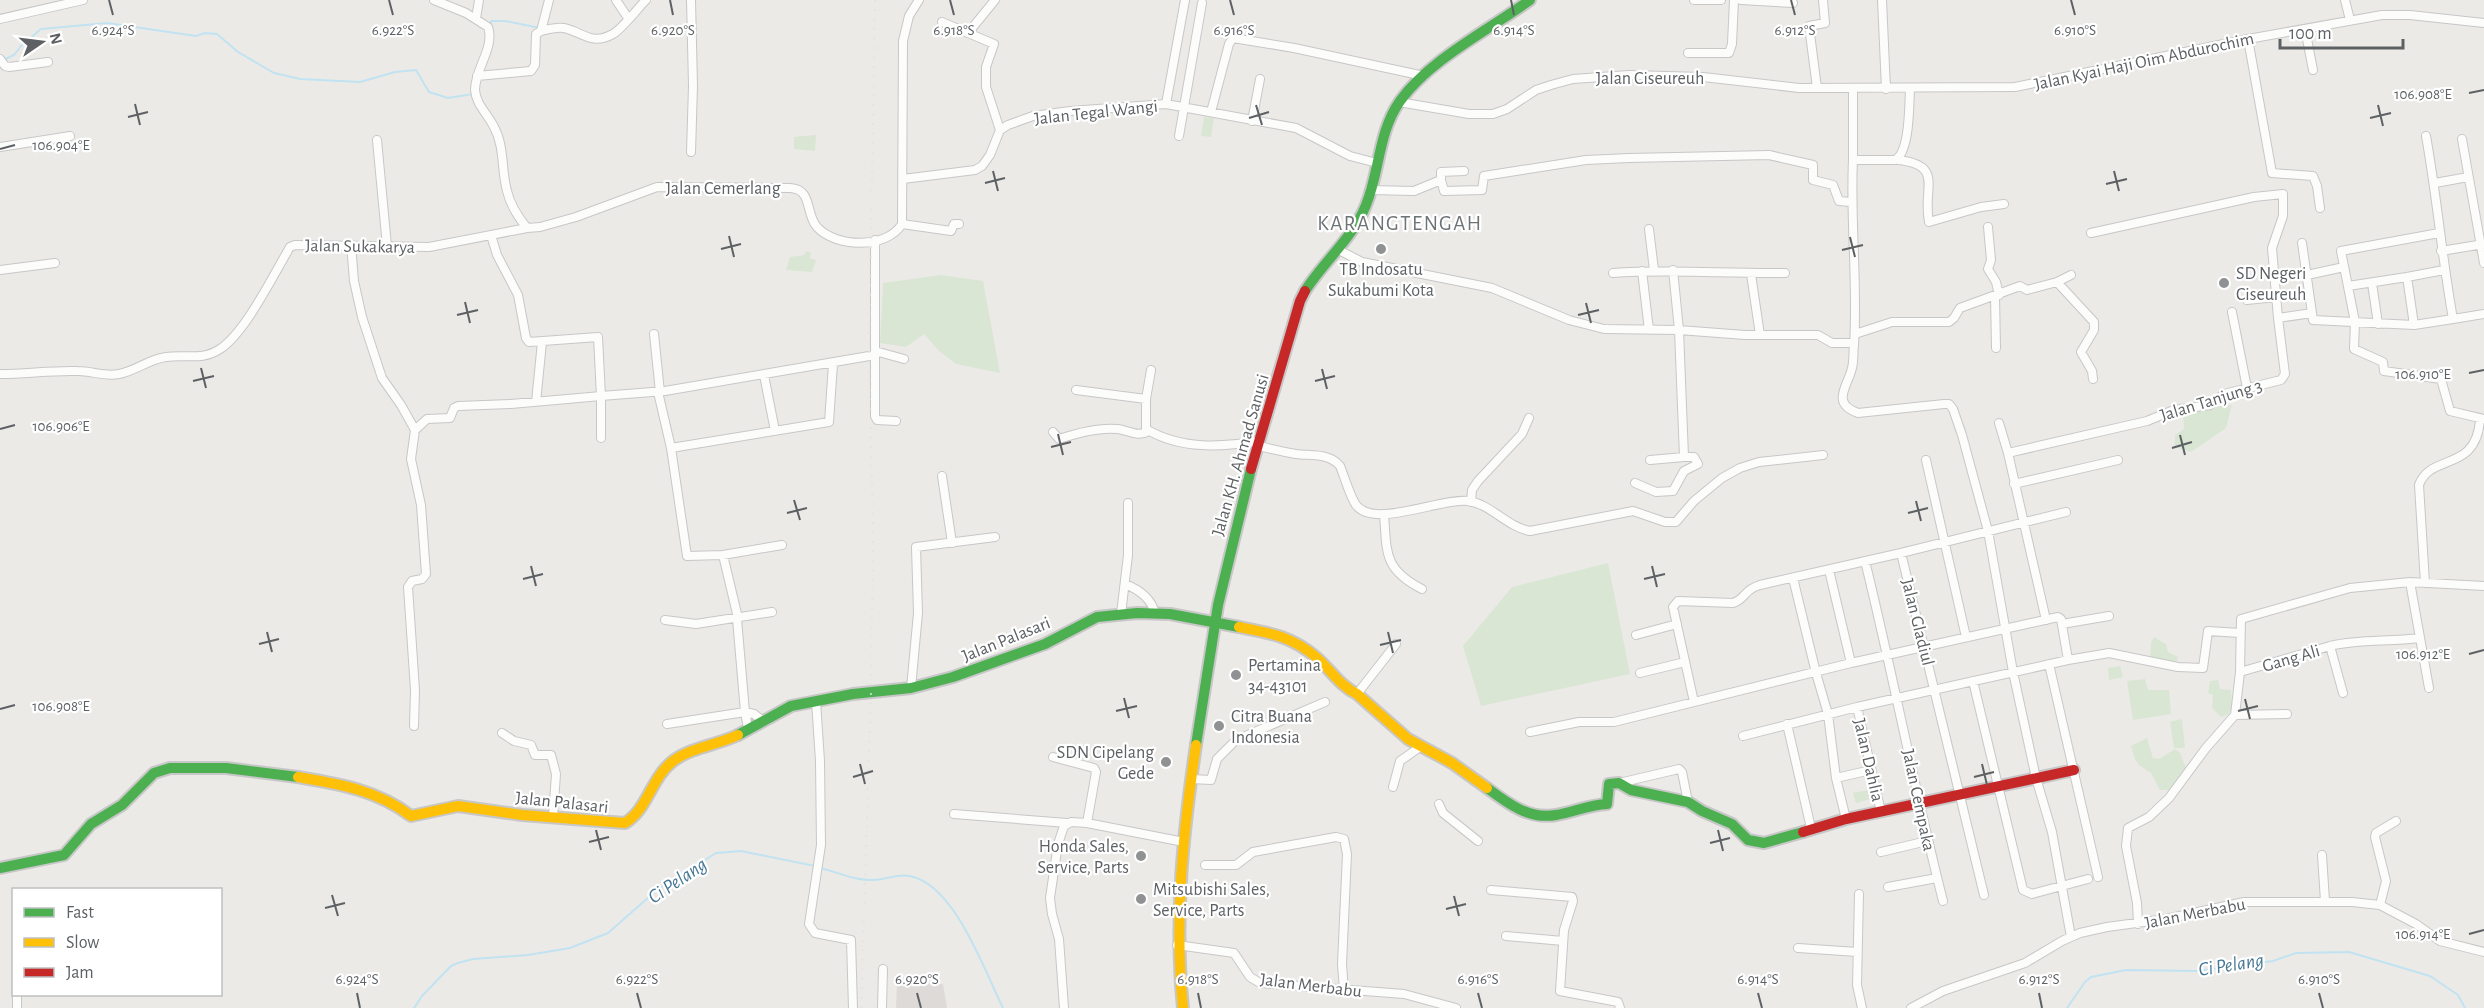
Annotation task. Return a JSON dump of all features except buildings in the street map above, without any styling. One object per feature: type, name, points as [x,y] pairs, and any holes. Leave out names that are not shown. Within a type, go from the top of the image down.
[{"type":"main road","name":"Jalan KH. Ahmad Sanusi","points":[[1183,1006],[1177,945],[1178,895],[1191,779],[1215,624],[1227,561],[1300,301],[1317,270],[1363,214],[1391,116],[1398,102],[1426,76],[1530,0]]},
{"type":"main road","name":"Jalan Palasari","points":[[0,868],[64,855],[69,852],[87,827],[123,804],[156,772],[180,768],[229,769],[345,788],[389,800],[411,816],[458,806],[522,815],[625,823],[636,816],[659,777],[672,762],[686,754],[733,737],[791,705],[853,694],[911,688],[953,677],[1035,648],[1092,618],[1121,614],[1170,614],[1288,638],[1315,656],[1349,690],[1357,694],[1408,739],[1514,808],[1541,816],[1554,816],[1590,805],[1607,804],[1608,784],[1619,783]]},
{"type":"main road","points":[[1619,783],[1642,793],[1688,801],[1702,811],[1732,824],[1748,840],[1764,843],[1846,819],[2074,770]]},
{"type":"street","points":[[0,19],[43,4],[83,0]]},
{"type":"street","points":[[434,0],[488,27],[490,39],[477,76],[476,94],[499,140],[507,193],[527,228]]},
{"type":"street","points":[[476,19],[479,0]]},
{"type":"street","points":[[541,31],[549,0]]},
{"type":"street","points":[[616,0],[628,18]]},
{"type":"street","points":[[477,76],[531,71],[534,64],[536,34],[561,27],[584,37],[601,38],[615,32],[646,0]]},
{"type":"street","points":[[691,0],[693,86],[691,152]]},
{"type":"street","points":[[919,0],[909,16],[903,41],[902,224],[951,231],[954,224],[959,224]]},
{"type":"street","points":[[968,33],[995,0]]},
{"type":"street","points":[[1166,104],[1185,0]]},
{"type":"street","points":[[1694,0],[1721,0]]},
{"type":"street","points":[[1688,53],[1729,53],[1732,44],[1734,0]]},
{"type":"street","points":[[1741,0],[1793,3]]},
{"type":"street","points":[[1817,88],[1809,26],[1825,23],[1823,0]]},
{"type":"street","points":[[1881,0],[1886,89]]},
{"type":"street","points":[[2345,0],[2350,21]]},
{"type":"street","points":[[1179,136],[1202,3]]},
{"type":"street","name":"Jalan Kyai Haji Oim Abdurochim","points":[[1910,89],[1966,89],[2032,85],[2248,39],[2399,14],[2484,23]]},
{"type":"street","points":[[903,179],[975,170],[982,166],[990,155],[1000,130],[986,87],[986,67],[994,44],[942,22]]},
{"type":"street","points":[[2305,29],[2313,70]]},
{"type":"street","points":[[1211,112],[1229,44],[1233,38],[1426,76]]},
{"type":"street","points":[[2248,39],[2272,173],[2313,176],[2318,186],[2320,208]]},
{"type":"street","points":[[0,59],[9,66],[48,62]]},
{"type":"street","name":"Jalan Ciseureuh","points":[[1398,102],[1469,114],[1493,114],[1507,109],[1536,90],[1551,85],[1574,79],[1629,75],[1703,77],[1786,87],[1910,89]]},
{"type":"street","points":[[1252,121],[1260,79]]},
{"type":"street","points":[[1853,89],[1851,201],[1854,338],[1852,369],[1843,393],[1844,402],[1848,409],[1858,413],[1944,404],[1949,404],[1953,409],[1988,531],[2013,672],[2036,778],[2052,832],[2071,937]]},
{"type":"street","points":[[1900,156],[1910,89]]},
{"type":"street","name":"Jalan Tegal Wangi","points":[[1000,130],[1033,117],[1070,111],[1166,104],[1296,128],[1350,156],[1377,163]]},
{"type":"street","points":[[0,147],[70,136]]},
{"type":"street","points":[[2426,136],[2435,183],[2441,251],[2453,319]]},
{"type":"street","points":[[2462,139],[2484,263]]},
{"type":"street","points":[[377,140],[387,246]]},
{"type":"street","points":[[1464,171],[1441,172],[1445,191],[1482,190],[1484,176],[1586,160],[1769,154],[1813,165],[1813,180],[1833,185],[1839,201],[1851,201]]},
{"type":"street","points":[[1853,160],[1900,156],[1923,166],[1928,175],[1929,222],[1981,207],[2004,204]]},
{"type":"street","points":[[2435,183],[2468,177]]},
{"type":"street","points":[[1370,190],[1414,191],[1441,180]]},
{"type":"street","name":"Jalan Cemerlang","points":[[527,228],[540,227],[576,217],[657,187],[800,190],[805,195],[810,219],[818,228],[830,237],[850,242],[890,237],[902,224]]},
{"type":"street","points":[[2091,233],[2254,196],[2283,194],[2283,216],[2272,248],[2278,318],[2312,313]]},
{"type":"street","points":[[1988,227],[1991,260],[1988,269],[1996,282],[1997,295],[1996,348]]},
{"type":"street","name":"Jalan Sukakarya","points":[[0,374],[75,370],[112,375],[132,371],[148,362],[168,356],[204,356],[220,349],[236,333],[264,293],[290,247],[301,244],[351,244],[429,247],[527,228]]},
{"type":"street","points":[[1649,229],[1654,270]]},
{"type":"street","points":[[2425,583],[2418,490],[2420,480],[2428,471],[2457,459],[2472,447],[2477,439],[2482,419],[2450,411],[2441,379],[2384,371],[2383,362],[2356,351],[2354,347],[2355,322],[2341,253],[2343,250],[2439,233]]},
{"type":"street","points":[[491,235],[499,260],[518,295],[527,340],[532,344],[598,337],[601,438]]},
{"type":"street","points":[[875,240],[875,416],[877,420],[896,421]]},
{"type":"street","points":[[2302,243],[2313,320],[2414,325],[2484,314]]},
{"type":"street","points":[[351,244],[354,281],[378,368],[415,430],[411,459],[421,505],[426,574],[422,579],[412,581],[408,587],[414,726]]},
{"type":"street","points":[[2441,251],[2482,245]]},
{"type":"street","points":[[1336,249],[1362,262],[1492,288],[1569,320],[1604,329],[1679,330],[1760,335],[1818,334],[1832,343],[1854,338],[1892,322],[1949,322],[1960,308],[2018,286],[2027,290],[2057,282],[2071,275]]},
{"type":"street","points":[[0,270],[55,263]]},
{"type":"street","points":[[2307,275],[2344,267]]},
{"type":"street","points":[[1613,273],[1654,270],[1785,273]]},
{"type":"street","points":[[1673,270],[1679,330],[1684,457]]},
{"type":"street","points":[[2348,286],[2444,270]]},
{"type":"street","points":[[1642,271],[1649,330]]},
{"type":"street","points":[[1751,274],[1760,335]]},
{"type":"street","points":[[2407,277],[2414,325]]},
{"type":"street","points":[[2057,282],[2094,322],[2094,330],[2081,352],[2092,371],[2093,379]]},
{"type":"street","points":[[2372,283],[2378,324]]},
{"type":"street","points":[[2247,300],[2276,297]]},
{"type":"street","points":[[2232,312],[2247,388]]},
{"type":"street","name":"Jalan Tanjung 3","points":[[2008,453],[2147,421],[2174,410],[2210,405],[2224,394],[2283,378],[2278,318]]},
{"type":"street","points":[[654,334],[659,392],[671,448],[686,555],[690,557],[723,555],[782,545]]},
{"type":"street","points":[[536,402],[542,342]]},
{"type":"street","points":[[415,430],[427,419],[451,418],[454,408],[458,406],[659,392],[833,364],[875,353],[904,359]]},
{"type":"street","points":[[671,448],[829,422],[833,364]]},
{"type":"street","points":[[1151,370],[1145,424],[1149,431],[1206,447],[1259,444],[1296,454],[1323,456],[1336,461],[1358,507],[1374,516],[1457,501],[1471,502],[1484,507],[1514,526],[1530,531],[1633,511],[1665,522],[1676,522],[1694,501],[1722,478],[1740,468],[1759,462],[1823,454]]},
{"type":"street","points":[[764,375],[774,431]]},
{"type":"street","points":[[1076,390],[1146,399]]},
{"type":"street","points":[[1471,502],[1472,490],[1478,481],[1522,434],[1529,418]]},
{"type":"street","points":[[1999,423],[2046,620]]},
{"type":"street","points":[[1053,432],[1059,439],[1095,430],[1116,429],[1143,434],[1149,431]]},
{"type":"street","points":[[1635,483],[1656,492],[1673,491],[1684,471],[1698,464],[1694,457],[1650,460]]},
{"type":"street","points":[[1926,460],[1966,637]]},
{"type":"street","points":[[2014,484],[2118,460]]},
{"type":"street","points":[[942,476],[952,543]]},
{"type":"street","points":[[1121,614],[1128,555],[1128,502]]},
{"type":"street","points":[[1694,702],[1673,607],[1675,602],[1684,600],[1733,603],[1742,600],[1751,588],[2066,512]]},
{"type":"street","points":[[1384,514],[1389,560],[1410,583],[1422,589]]},
{"type":"street","points":[[911,688],[918,613],[916,547],[995,537]]},
{"type":"street","name":"Jalan Gladiul","points":[[1901,553],[1984,895]]},
{"type":"street","points":[[723,555],[737,618],[748,728]]},
{"type":"street","name":"Jalan Cempaka","points":[[1865,561],[1889,655],[1919,804],[1942,901]]},
{"type":"street","points":[[1829,570],[1851,663]]},
{"type":"street","points":[[1793,578],[1828,714],[1836,778],[1846,819]]},
{"type":"street","points":[[2410,582],[2429,688]]},
{"type":"street","points":[[2138,924],[2137,903],[2126,846],[2128,828],[2149,817],[2169,798],[2206,748],[2235,715],[2240,672],[2241,619],[2350,588],[2410,582],[2484,586]]},
{"type":"street","points":[[1125,584],[1134,587],[1150,601],[1155,614]]},
{"type":"street","points":[[665,620],[689,624],[772,612]]},
{"type":"street","points":[[2062,624],[2109,616]]},
{"type":"street","points":[[1530,732],[1579,722],[1614,722],[1851,663],[2059,617],[2068,660]]},
{"type":"street","points":[[1636,635],[1677,624]]},
{"type":"street","points":[[1743,736],[1857,707],[2013,672],[2114,653],[2178,667],[2203,668],[2208,631],[2240,633]]},
{"type":"street","points":[[2330,646],[2349,641],[2397,641],[2419,638]]},
{"type":"street","points":[[1357,694],[1396,644]]},
{"type":"street","name":"Gang Ali","points":[[2240,672],[2330,646],[2343,693]]},
{"type":"street","points":[[1640,673],[1685,662]]},
{"type":"street","points":[[2049,664],[2098,877]]},
{"type":"street","points":[[1973,681],[2023,890],[2032,894],[2088,879]]},
{"type":"street","points":[[816,701],[820,761],[821,845],[810,928],[815,933],[851,940],[854,1008]]},
{"type":"street","points":[[1191,779],[1211,780],[1217,759],[1236,740],[1325,702]]},
{"type":"street","name":"Jalan Dahlia","points":[[1857,707],[1881,812]]},
{"type":"street","points":[[667,724],[745,712],[754,714],[763,721]]},
{"type":"street","points":[[2235,715],[2287,714]]},
{"type":"street","points":[[1787,724],[1811,828]]},
{"type":"street","points":[[502,733],[514,741],[531,745],[536,755],[551,755],[556,774],[553,817]]},
{"type":"street","points":[[1393,787],[1400,761],[1420,747]]},
{"type":"street","points":[[1053,758],[1094,768],[1087,823]]},
{"type":"street","points":[[1619,783],[1679,769],[1682,772],[1688,801]]},
{"type":"street","points":[[1836,778],[1871,770]]},
{"type":"street","points":[[1439,804],[1443,813],[1478,841]]},
{"type":"street","points":[[954,814],[1087,823],[1184,842]]},
{"type":"street","points":[[2380,905],[2386,881],[2375,837],[2376,832],[2396,821]]},
{"type":"street","points":[[1064,1008],[1059,939],[1050,898],[1058,844],[1061,831],[1067,823]]},
{"type":"street","points":[[1205,865],[1236,865],[1253,852],[1336,837],[1344,839],[1347,854],[1342,964],[1344,991]]},
{"type":"street","points":[[1881,852],[1927,841]]},
{"type":"street","points":[[2322,855],[2325,901]]},
{"type":"street","points":[[1888,887],[1937,878]]},
{"type":"street","points":[[1491,890],[1572,897],[1573,901],[1564,930],[1560,987],[1562,993],[1618,1002],[1620,1008]]},
{"type":"street","points":[[1859,894],[1857,985],[1862,1008]]},
{"type":"street","name":"Jalan Merbabu","points":[[1911,1008],[1943,991],[2025,963],[2071,937],[2107,927],[2138,924],[2244,902],[2325,901],[2380,905],[2416,924],[2440,942],[2484,952]]},
{"type":"street","points":[[1506,936],[1563,941]]},
{"type":"street","name":"Jalan Merbabu","points":[[1177,945],[1234,953],[1250,977],[1256,981],[1344,991],[1404,994],[1456,1008]]},
{"type":"street","points":[[1798,948],[1857,952]]},
{"type":"street","points":[[882,1008],[883,969]]},
{"type":"shaded area","points":[[897,984],[943,984],[947,1008],[896,1008]]},
{"type":"green space","points":[[1204,117],[1214,118],[1211,137],[1201,136]]},
{"type":"green space","points":[[816,135],[815,151],[794,149],[794,137]]},
{"type":"green space","points":[[806,251],[811,253],[810,258],[816,260],[812,272],[786,270],[790,257],[804,255]]},
{"type":"green space","points":[[941,275],[983,281],[1000,373],[956,364],[939,351],[924,334],[906,347],[880,343],[883,283]]},
{"type":"green space","points":[[2232,405],[2226,428],[2191,452],[2175,447],[2175,435],[2184,429],[2183,409]]},
{"type":"green space","points":[[1608,563],[1630,674],[1481,706],[1463,646],[1512,587]]},
{"type":"green space","points":[[2154,637],[2166,644],[2168,652],[2178,657],[2176,663],[2150,657],[2151,642]]},
{"type":"green space","points":[[2120,666],[2123,677],[2109,680],[2108,668]]},
{"type":"green space","points":[[2145,679],[2148,690],[2169,690],[2171,714],[2133,720],[2127,681]]},
{"type":"green space","points":[[2218,680],[2220,689],[2231,690],[2232,705],[2229,714],[2221,717],[2212,708],[2213,695],[2208,693],[2210,681]]},
{"type":"green space","points":[[2182,719],[2185,748],[2174,748],[2170,722]]},
{"type":"green space","points":[[2147,738],[2153,758],[2159,759],[2175,749],[2180,753],[2186,768],[2170,790],[2160,790],[2151,773],[2139,765],[2135,759],[2131,746]]},
{"type":"green space","points":[[1873,789],[1874,798],[1856,803],[1853,793]]},
{"type":"waterway","points":[[636,6],[641,0]]},
{"type":"waterway","points":[[491,25],[491,21],[505,21],[540,28]]},
{"type":"waterway","points":[[3,60],[14,55],[41,29],[107,23],[196,36],[205,33],[217,34],[238,52],[274,73],[300,79],[360,82],[395,72],[416,70],[429,92],[448,98],[473,94]]},
{"type":"waterway","name":"Ci Pelang","points":[[414,1008],[422,996],[451,966],[458,963],[473,959],[528,955],[570,948],[608,933],[657,890],[716,853],[741,851],[815,866]]},
{"type":"waterway","name":"Ci Pelang","points":[[820,868],[867,880],[905,875],[926,883],[941,895],[966,931],[1003,1008]]},
{"type":"waterway","name":"Ci Pelang","points":[[2067,1008],[2091,977],[2126,970],[2198,971],[2273,961],[2296,953],[2349,952],[2430,976],[2458,995],[2465,1008]]},
{"type":"railway","points":[[861,1008],[871,693],[873,524],[869,357],[875,0]]},
{"type":"traffic: fast","points":[[1305,291],[1346,239],[1360,217],[1371,192],[1387,126],[1400,101],[1427,72],[1444,58],[1530,0]]},
{"type":"traffic: fast","points":[[1196,745],[1218,605],[1251,469]]},
{"type":"traffic: fast","points":[[738,735],[791,706],[853,694],[911,688],[953,677],[1045,644],[1097,617],[1137,613],[1170,614],[1239,627]]},
{"type":"traffic: fast","points":[[0,868],[64,855],[91,824],[122,805],[154,773],[170,768],[226,768],[298,777]]},
{"type":"traffic: fast","points":[[1487,788],[1519,809],[1546,816],[1607,804],[1609,784],[1619,783],[1631,790],[1688,802],[1732,824],[1748,840],[1764,843],[1803,832]]},
{"type":"traffic: slow","points":[[1239,627],[1280,636],[1298,644],[1321,662],[1345,687],[1357,694],[1408,739],[1452,763],[1487,788]]},
{"type":"traffic: slow","points":[[298,777],[357,789],[385,800],[411,816],[458,806],[522,815],[625,823],[639,810],[659,776],[673,761],[688,752],[738,735]]},
{"type":"traffic: slow","points":[[1183,1008],[1179,942],[1181,876],[1196,745]]},
{"type":"traffic: jam","points":[[1251,469],[1300,301],[1305,291]]},
{"type":"traffic: jam","points":[[1803,832],[1846,819],[2074,770]]},
{"type":"place","name":"TB Indosatu Sukabumi Kota","points":[[1381,249]]},
{"type":"place","name":"SD Negeri Ciseureuh","points":[[2224,283]]},
{"type":"place","name":"Pertamina 34-43101","points":[[1236,675]]},
{"type":"place","name":"Citra Buana Indonesia","points":[[1219,726]]},
{"type":"place","name":"SDN Cipelang Gede","points":[[1166,762]]},
{"type":"place","name":"Honda Sales, Service, Parts","points":[[1141,856]]},
{"type":"place","name":"Mitsubishi Sales, Service, Parts","points":[[1141,899]]},
{"type":"district","name":"KARANGTENGAH","points":[[1400,223]]}]
